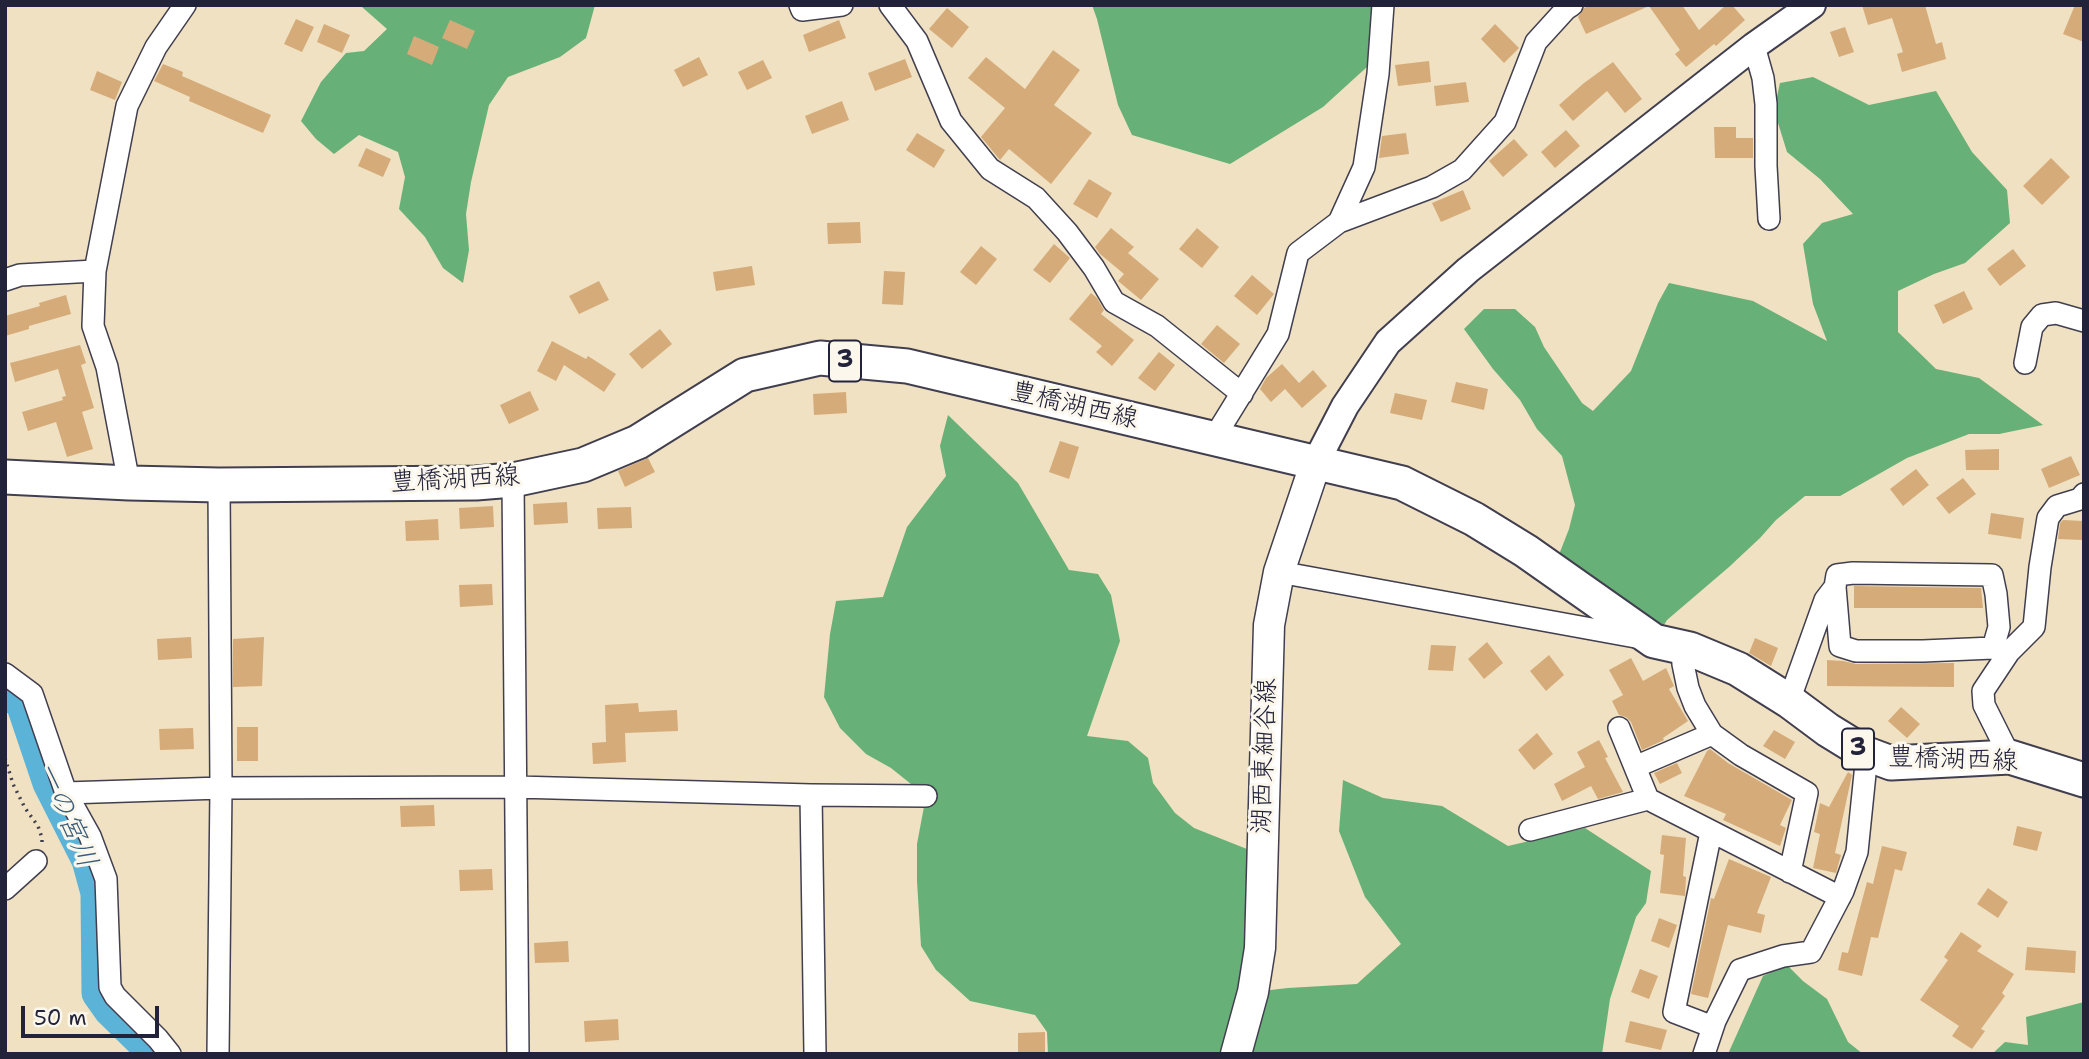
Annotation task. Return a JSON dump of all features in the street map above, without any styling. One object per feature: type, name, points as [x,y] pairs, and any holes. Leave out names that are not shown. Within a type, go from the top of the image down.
[{"type":"main road","name":"豊橋湖西線","points":[[5,477],[219,485],[476,484],[513,480],[583,465],[638,442],[744,375],[820,358],[907,366],[1402,483],[1474,519],[1668,644],[1738,669],[1867,754],[1891,763],[2010,757],[2084,780]]},
{"type":"main road","name":"湖西東細谷線","points":[[1236,1054],[1253,992],[1260,948],[1269,625],[1279,572],[1316,462]]},
{"type":"street","points":[[129,483],[107,368],[93,326],[95,271],[127,106],[156,47],[185,5]]},
{"type":"street","points":[[800,5],[802,10],[842,5]]},
{"type":"street","points":[[890,5],[917,41],[951,121],[990,169],[1036,198],[1067,232],[1094,268],[1114,302],[1157,326],[1242,394]]},
{"type":"street","points":[[1339,222],[1364,167],[1378,74],[1382,5]]},
{"type":"street","points":[[1214,438],[1278,334],[1298,253],[1339,222],[1432,187],[1462,170],[1505,122],[1536,42],[1572,5]]},
{"type":"street","points":[[1316,462],[1345,406],[1388,342],[1468,270],[1754,46],[1812,5]]},
{"type":"street","points":[[1754,46],[1763,78],[1766,104],[1769,219]]},
{"type":"street","points":[[5,280],[20,275],[95,271]]},
{"type":"street","points":[[2025,363],[2032,327],[2042,315],[2056,313],[2084,321]]},
{"type":"street","points":[[513,480],[518,1054]]},
{"type":"street","points":[[218,1054],[221,788],[219,485]]},
{"type":"street","points":[[2010,757],[1984,705],[1983,691],[2009,652],[2034,627],[2048,518],[2057,506],[2080,499],[2084,494]]},
{"type":"street","points":[[1279,572],[1668,644],[1683,664],[1695,706],[1712,734],[1741,755],[1807,793],[1790,872]]},
{"type":"street","points":[[1790,701],[1825,600],[1835,587],[1837,575],[1992,575],[1997,594],[1999,627],[1993,648],[1856,651],[1840,646],[1835,587]]},
{"type":"street","points":[[5,674],[32,694],[66,793],[90,836],[106,879],[110,987],[115,996],[170,1054]]},
{"type":"street","points":[[1619,728],[1648,799],[1840,897]]},
{"type":"street","points":[[1635,767],[1712,734]]},
{"type":"street","points":[[1704,1054],[1713,1027],[1740,970],[1783,956],[1811,953],[1840,897],[1857,852],[1867,754]]},
{"type":"street","points":[[66,793],[221,788],[517,788],[926,796]]},
{"type":"street","points":[[811,795],[815,1054]]},
{"type":"street","points":[[1530,830],[1648,799]]},
{"type":"street","points":[[1711,832],[1674,1012],[1713,1027]]},
{"type":"street","points":[[5,890],[36,861]]},
{"type":"path","points":[[5,758],[13,784],[38,826],[42,838],[42,855],[36,861]]},
{"type":"green space","points":[[595,5],[586,38],[560,57],[508,77],[489,105],[466,214],[469,250],[463,283],[443,268],[425,237],[399,209],[405,177],[398,152],[359,135],[334,154],[316,139],[301,121],[321,82],[346,53],[364,51],[387,29],[362,7]]},
{"type":"green space","points":[[1092,5],[1392,5],[1379,56],[1323,107],[1230,164],[1132,135],[1118,105]]},
{"type":"green space","points":[[1813,77],[1869,105],[1936,91],[1972,152],[2007,190],[2010,223],[1965,263],[1898,291],[1898,332],[1936,369],[1979,378],[2043,425],[1999,434],[1969,434],[1907,458],[1840,496],[1805,496],[1667,620],[1654,641],[1553,570],[1575,505],[1562,456],[1537,429],[1520,400],[1464,329],[1484,309],[1515,309],[1535,327],[1544,347],[1582,403],[1593,411],[1631,371],[1658,303],[1669,283],[1753,301],[1827,341],[1813,304],[1803,244],[1822,223],[1853,214],[1820,179],[1787,152],[1774,110],[1780,83]]},
{"type":"green space","points":[[948,415],[1018,483],[1069,570],[1098,574],[1111,595],[1120,641],[1087,736],[1128,741],[1148,758],[1153,783],[1175,813],[1194,828],[1262,855],[1253,992],[1357,984],[1401,944],[1365,897],[1339,831],[1343,780],[1383,798],[1442,806],[1508,846],[1585,828],[1651,871],[1646,903],[1636,917],[1610,999],[1602,1054],[1048,1054],[1047,1032],[1035,1015],[970,1001],[936,970],[921,946],[917,881],[917,844],[926,796],[891,768],[866,754],[840,728],[824,697],[836,601],[883,597],[907,527],[946,476],[940,446]]},
{"type":"green space","points":[[1787,965],[1827,999],[1848,1042],[1863,1054],[1728,1054],[1763,976]]},
{"type":"green space","points":[[2084,1002],[2084,1054],[1992,1054],[2005,1042],[2028,1045],[2026,1017]]},
{"type":"building","points":[[1590,5],[1682,5],[1699,30],[1726,5],[1732,5],[1745,20],[1716,46],[1714,44],[1686,67],[1675,54],[1680,50],[1649,6],[1586,34],[1578,17],[1584,8]]},
{"type":"building","points":[[1862,5],[1925,5],[1936,44],[1942,42],[1946,59],[1902,72],[1897,54],[1903,52],[1892,18],[1868,25]]},
{"type":"building","points":[[2075,5],[2084,5],[2084,42],[2063,34]]},
{"type":"building","points":[[947,8],[969,27],[952,48],[929,29]]},
{"type":"building","points":[[296,19],[314,27],[302,52],[284,44]]},
{"type":"building","points":[[450,20],[475,31],[467,49],[442,38]]},
{"type":"building","points":[[839,20],[846,38],[809,52],[803,35]]},
{"type":"building","points":[[324,24],[350,35],[342,53],[317,42]]},
{"type":"building","points":[[1495,24],[1519,48],[1504,63],[1481,39]]},
{"type":"building","points":[[1845,27],[1854,52],[1839,57],[1830,32]]},
{"type":"building","points":[[414,36],[439,47],[432,65],[407,54]]},
{"type":"building","points":[[1053,50],[1080,70],[1054,105],[1092,133],[1051,184],[1009,149],[1000,160],[981,137],[1005,108],[968,78],[986,57],[1025,89]]},
{"type":"building","points":[[699,57],[708,75],[683,87],[674,70]]},
{"type":"building","points":[[905,59],[912,77],[875,91],[868,73]]},
{"type":"building","points":[[763,60],[772,78],[747,90],[738,72]]},
{"type":"building","points":[[1429,61],[1431,82],[1398,86],[1395,65]]},
{"type":"building","points":[[1613,62],[1642,99],[1625,113],[1607,91],[1573,121],[1559,105]]},
{"type":"building","points":[[163,64],[183,72],[182,76],[271,115],[263,133],[189,101],[190,97],[154,81]]},
{"type":"building","points":[[97,71],[122,82],[115,100],[90,90]]},
{"type":"building","points":[[1466,82],[1469,102],[1436,106],[1434,86]]},
{"type":"building","points":[[842,101],[849,120],[812,134],[805,116]]},
{"type":"building","points":[[1714,127],[1736,127],[1736,138],[1753,138],[1753,158],[1715,158]]},
{"type":"building","points":[[1566,130],[1580,146],[1555,168],[1541,152]]},
{"type":"building","points":[[917,133],[945,150],[934,168],[906,150]]},
{"type":"building","points":[[1406,133],[1409,154],[1379,158],[1382,136]]},
{"type":"building","points":[[1514,139],[1528,155],[1503,177],[1489,161]]},
{"type":"building","points":[[366,148],[391,159],[383,177],[358,166]]},
{"type":"building","points":[[2051,158],[2070,177],[2042,205],[2023,186]]},
{"type":"building","points":[[1089,179],[1112,193],[1097,218],[1073,204]]},
{"type":"building","points":[[1463,190],[1471,209],[1441,222],[1432,203]]},
{"type":"building","points":[[860,222],[861,243],[828,244],[827,223]]},
{"type":"building","points":[[1111,228],[1134,247],[1128,253],[1159,279],[1141,300],[1118,281],[1124,274],[1095,247]]},
{"type":"building","points":[[1197,228],[1219,247],[1202,268],[1179,249]]},
{"type":"building","points":[[1054,244],[1070,258],[1050,283],[1033,270]]},
{"type":"building","points":[[981,246],[997,259],[976,285],[960,272]]},
{"type":"building","points":[[2013,249],[2026,266],[2000,286],[1987,269]]},
{"type":"building","points":[[752,266],[755,285],[716,291],[713,272]]},
{"type":"building","points":[[884,271],[905,272],[903,305],[882,304]]},
{"type":"building","points":[[1252,275],[1274,294],[1257,315],[1234,296]]},
{"type":"building","points":[[599,281],[609,300],[579,314],[569,296]]},
{"type":"building","points":[[1964,291],[1973,309],[1943,324],[1934,305]]},
{"type":"building","points":[[1091,293],[1104,310],[1101,314],[1134,340],[1112,366],[1096,352],[1102,346],[1069,319]]},
{"type":"building","points":[[66,295],[71,314],[5,336],[5,316]]},
{"type":"building","points":[[1217,325],[1240,344],[1224,363],[1201,344]]},
{"type":"building","points":[[660,329],[672,344],[642,369],[629,354]]},
{"type":"building","points":[[552,341],[586,359],[588,356],[616,374],[604,392],[564,365],[556,381],[537,371]]},
{"type":"building","points":[[80,345],[86,363],[81,365],[94,408],[82,412],[93,449],[67,457],[56,422],[28,431],[22,412],[63,400],[62,397],[66,396],[58,369],[15,382],[10,363]]},
{"type":"building","points":[[1159,352],[1175,365],[1155,391],[1138,378]]},
{"type":"building","points":[[1282,364],[1299,383],[1313,370],[1327,386],[1302,408],[1285,389],[1271,402],[1260,389],[1266,378]]},
{"type":"building","points":[[1456,382],[1488,389],[1484,410],[1451,402]]},
{"type":"building","points":[[530,391],[539,410],[509,424],[500,405]]},
{"type":"building","points":[[846,392],[847,413],[814,415],[813,394]]},
{"type":"building","points":[[1395,393],[1427,400],[1422,420],[1390,413]]},
{"type":"building","points":[[1060,441],[1079,447],[1069,479],[1049,472]]},
{"type":"building","points":[[1999,449],[1999,470],[1966,470],[1965,450]]},
{"type":"building","points":[[2071,456],[2080,475],[2049,488],[2041,469]]},
{"type":"building","points":[[648,458],[655,472],[625,487],[618,471]]},
{"type":"building","points":[[1916,469],[1929,485],[1903,506],[1890,489]]},
{"type":"building","points":[[1963,478],[1976,494],[1949,514],[1936,498]]},
{"type":"building","points":[[567,502],[568,523],[534,525],[533,504]]},
{"type":"building","points":[[493,506],[494,527],[460,529],[459,508]]},
{"type":"building","points":[[631,507],[632,528],[598,529],[597,508]]},
{"type":"building","points":[[1991,513],[2024,518],[2021,539],[1988,534]]},
{"type":"building","points":[[438,519],[439,540],[406,541],[405,521]]},
{"type":"building","points":[[2063,520],[2083,521],[2083,540],[2058,539],[2060,523]]},
{"type":"building","points":[[492,584],[493,605],[460,607],[459,585]]},
{"type":"building","points":[[1854,586],[1981,588],[1983,608],[1854,608]]},
{"type":"building","points":[[191,637],[192,658],[158,660],[157,639]]},
{"type":"building","points":[[264,637],[262,686],[233,687],[233,639]]},
{"type":"building","points":[[1755,638],[1778,648],[1771,666],[1749,653]]},
{"type":"building","points":[[1487,642],[1503,663],[1484,679],[1468,659]]},
{"type":"building","points":[[1431,645],[1456,646],[1453,671],[1428,670]]},
{"type":"building","points":[[1549,655],[1564,675],[1546,691],[1530,671]]},
{"type":"building","points":[[1631,658],[1643,681],[1666,668],[1674,686],[1669,689],[1688,721],[1663,738],[1664,740],[1642,750],[1631,722],[1619,715],[1612,701],[1623,695],[1609,670]]},
{"type":"building","points":[[1827,660],[1856,664],[1954,663],[1954,687],[1827,686]]},
{"type":"building","points":[[638,703],[639,712],[677,710],[678,731],[625,733],[626,762],[593,764],[592,743],[606,742],[605,705]]},
{"type":"building","points":[[1901,707],[1920,724],[1907,738],[1888,721]]},
{"type":"building","points":[[237,727],[258,727],[258,761],[237,761]]},
{"type":"building","points":[[193,728],[194,749],[160,750],[159,729]]},
{"type":"building","points":[[1774,730],[1795,742],[1785,759],[1763,746]]},
{"type":"building","points":[[1537,733],[1553,754],[1534,770],[1518,750]]},
{"type":"building","points":[[1599,740],[1623,792],[1598,799],[1591,786],[1562,801],[1554,784],[1585,767],[1577,752]]},
{"type":"building","points":[[1710,749],[1728,763],[1792,800],[1780,825],[1786,828],[1780,846],[1723,820],[1726,814],[1684,796]]},
{"type":"building","points":[[1677,763],[1682,773],[1660,784],[1654,773]]},
{"type":"building","points":[[1848,772],[1852,775],[1835,853],[1841,855],[1836,873],[1813,868],[1820,834],[1814,832],[1820,803],[1829,807]]},
{"type":"building","points":[[434,805],[435,826],[401,827],[400,806]]},
{"type":"building","points":[[2017,826],[2042,832],[2037,851],[2013,845]]},
{"type":"building","points":[[1662,835],[1686,838],[1683,876],[1686,877],[1685,896],[1660,893],[1664,855],[1660,854]]},
{"type":"building","points":[[1882,846],[1907,852],[1902,871],[1895,869],[1878,938],[1871,937],[1862,976],[1838,970],[1842,952],[1848,953],[1867,882],[1873,884]]},
{"type":"building","points":[[1729,859],[1771,877],[1757,913],[1765,915],[1761,933],[1728,925],[1708,998],[1691,994],[1711,898],[1714,899]]},
{"type":"building","points":[[492,869],[493,890],[460,891],[459,870]]},
{"type":"building","points":[[1988,888],[2008,902],[1998,918],[1977,904]]},
{"type":"building","points":[[1659,918],[1677,925],[1669,948],[1651,941]]},
{"type":"building","points":[[1961,932],[1982,946],[1977,951],[2014,974],[2002,993],[2005,996],[1981,1029],[1985,1031],[1972,1049],[1952,1036],[1959,1026],[1920,1000],[1948,960],[1944,957]]},
{"type":"building","points":[[568,941],[569,962],[535,963],[534,943]]},
{"type":"building","points":[[2027,947],[2076,951],[2075,973],[2025,970]]},
{"type":"building","points":[[1640,969],[1658,976],[1649,999],[1631,992]]},
{"type":"building","points":[[618,1019],[619,1040],[585,1042],[584,1021]]},
{"type":"building","points":[[1630,1021],[1667,1030],[1661,1050],[1625,1042]]},
{"type":"building","points":[[1045,1032],[1045,1054],[1018,1054],[1018,1033]]},
{"type":"waterway","name":"一の宮川","points":[[5,691],[22,703],[49,783],[88,860],[97,893],[98,993],[110,1010],[155,1054]]}]
